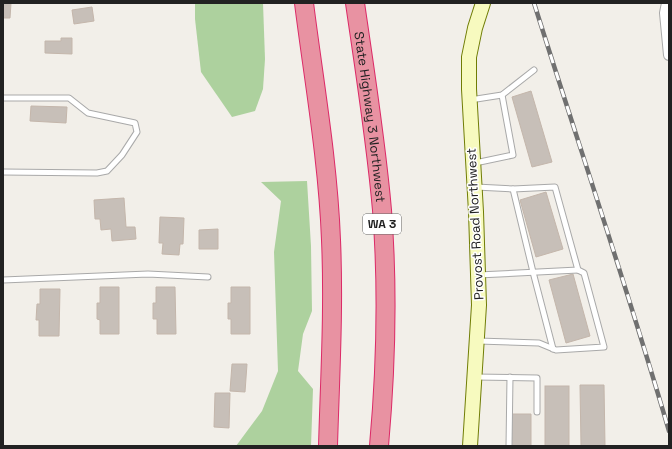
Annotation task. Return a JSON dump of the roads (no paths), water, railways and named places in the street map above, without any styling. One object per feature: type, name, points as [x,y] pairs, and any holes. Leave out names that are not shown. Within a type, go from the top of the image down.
[{"type":"highway","points":[[304,3],[323,147],[331,240],[332,340],[328,446]]},
{"type":"highway","name":"State Highway 3 Northwest","points":[[356,3],[382,210],[385,281],[384,352],[379,446]]},
{"type":"street","name":"Provost Road Northwest","points":[[470,446],[479,305],[475,187],[469,100],[470,57],[475,28],[483,3]]},
{"type":"street","points":[[667,3],[665,13],[669,55]]},
{"type":"lane","points":[[469,100],[502,95],[534,70]]},
{"type":"lane","points":[[473,163],[513,155],[502,95]]},
{"type":"lane","points":[[3,98],[69,98],[88,113],[135,123],[137,132],[122,155],[107,170],[97,173],[3,172]]},
{"type":"lane","points":[[475,187],[513,189],[555,187],[578,270]]},
{"type":"lane","points":[[513,189],[553,349]]},
{"type":"lane","points":[[477,341],[539,343],[556,350],[604,347],[584,273],[578,270],[478,275]]},
{"type":"lane","points":[[3,280],[148,274],[208,277]]},
{"type":"lane","points":[[474,377],[537,378],[537,412]]},
{"type":"lane","points":[[509,446],[510,377]]},
{"type":"railway","points":[[534,3],[620,270],[669,431]]}]
